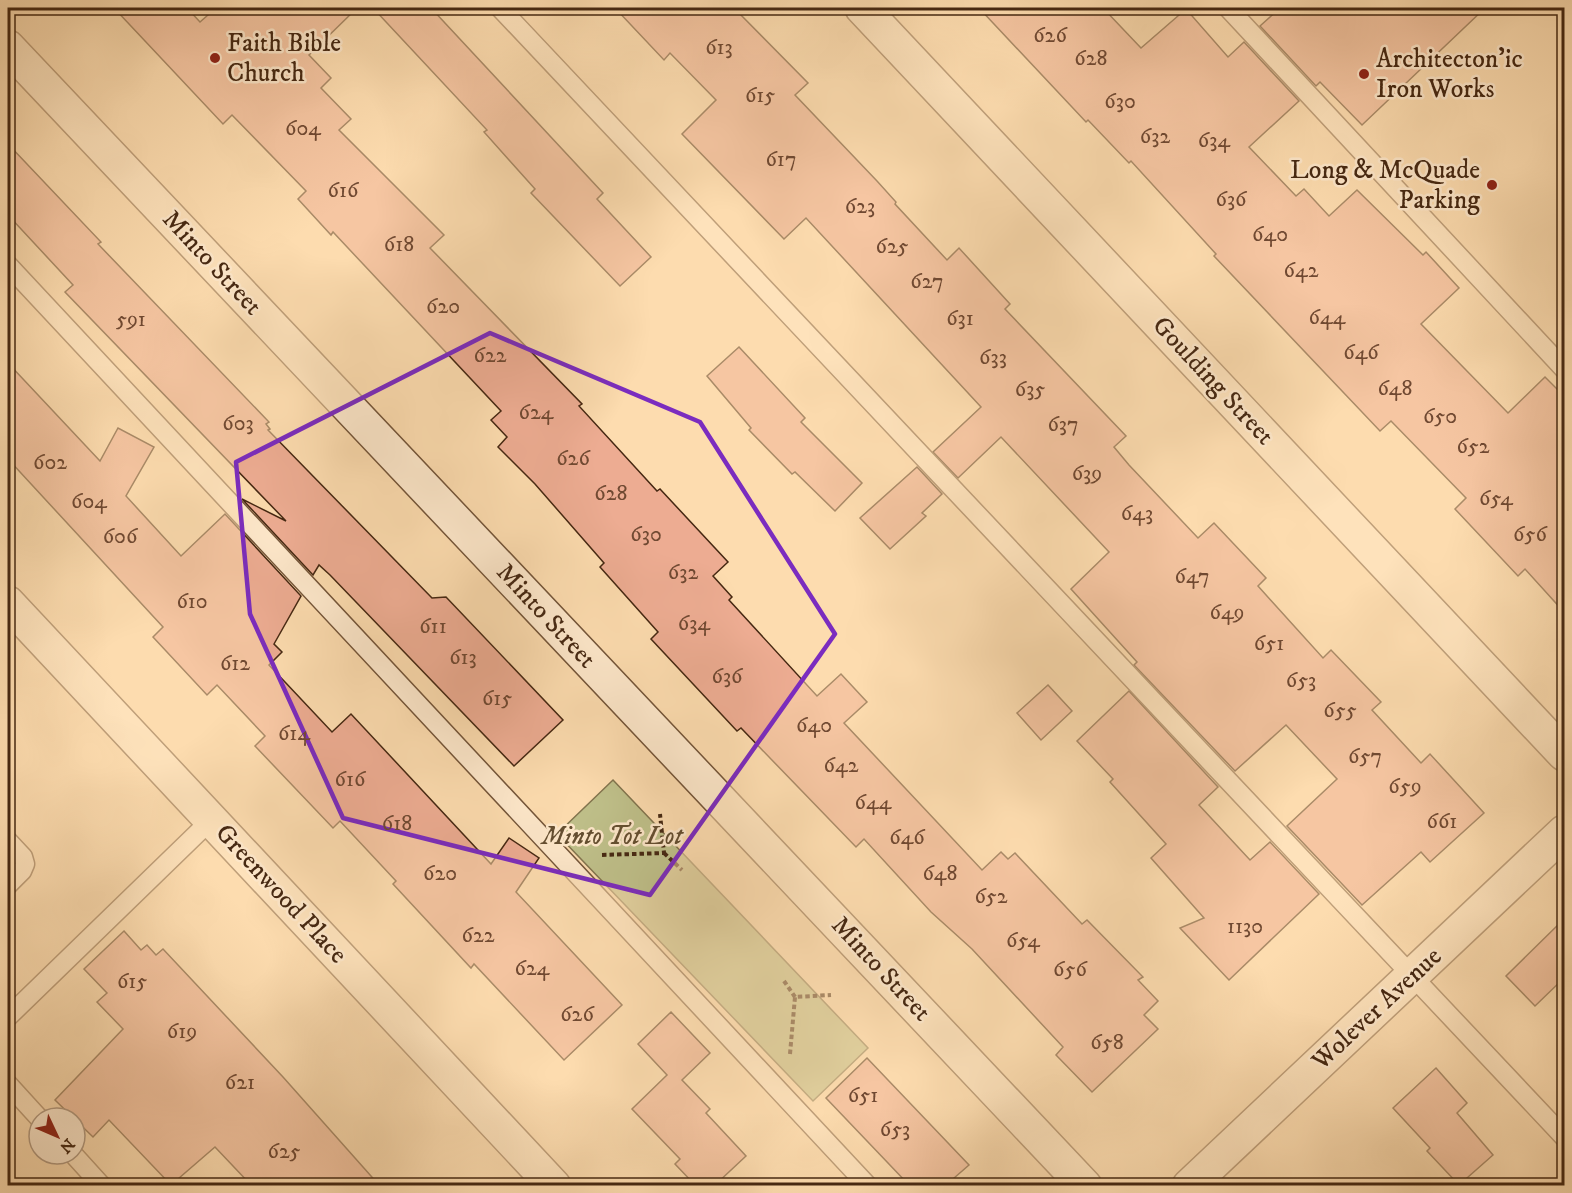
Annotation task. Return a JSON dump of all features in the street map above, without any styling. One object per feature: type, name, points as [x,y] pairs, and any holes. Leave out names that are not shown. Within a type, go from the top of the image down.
[{"type":"street","name":"Goulding Street","points":[[862,8],[1564,754]]},
{"type":"street","name":"Minto Street","points":[[8,47],[1085,1185]]},
{"type":"street","name":"Greenwood Place","points":[[8,603],[554,1185]]},
{"type":"street","name":"Wolever Avenue","points":[[1189,1185],[1564,832]]},
{"type":"lane","points":[[500,8],[1413,974],[1564,1137]]},
{"type":"lane","points":[[1228,8],[1564,369]]},
{"type":"lane","points":[[8,265],[868,1185]]},
{"type":"lane","points":[[8,1017],[211,820]]},
{"type":"lane","points":[[8,841],[23,857],[25,864],[22,872],[8,885]]},
{"type":"lane","points":[[8,1084],[28,1106]]},
{"type":"lane","points":[[84,1166],[102,1185]]},
{"type":"path","points":[[660,814],[664,853],[682,870]]},
{"type":"path","points":[[560,856],[664,853]]},
{"type":"path","points":[[784,981],[795,997],[790,1036],[790,1102]]},
{"type":"path","points":[[795,997],[831,995]]},
{"type":"highlighted area","points":[[490,333],[700,422],[835,634],[650,895],[343,818],[250,614],[236,462]]},
{"type":"green space","name":"Minto Tot Lot","points":[[613,780],[868,1048],[813,1101],[557,834]]},
{"type":"building","points":[[114,8],[187,8],[200,22],[216,8],[357,8],[309,55],[331,78],[321,88],[351,119],[339,130],[444,235],[430,248],[582,404],[579,406],[657,491],[660,489],[728,562],[713,576],[732,597],[729,600],[817,696],[841,674],[867,702],[844,723],[982,870],[1001,852],[1008,859],[1015,853],[1082,924],[1087,920],[1143,977],[1138,980],[1158,1001],[1144,1015],[1158,1029],[1092,1092],[1056,1055],[1063,1047],[972,949],[931,912],[864,839],[856,847],[741,728],[737,731],[651,639],[658,632],[600,567],[604,563],[535,484],[498,447],[507,437],[491,420],[501,411],[333,232],[331,235],[298,199],[306,191],[232,115],[223,124]]},
{"type":"building","points":[[373,8],[431,8],[603,193],[597,199],[651,257],[620,286],[531,193],[535,189],[484,132],[487,130]]},
{"type":"building","points":[[615,8],[734,8],[808,83],[795,95],[877,181],[947,260],[959,248],[1010,304],[1005,309],[1126,436],[1114,447],[1129,465],[1198,538],[1214,523],[1266,578],[1258,586],[1323,658],[1331,650],[1381,702],[1372,710],[1421,763],[1430,754],[1484,813],[1430,862],[1421,852],[1362,905],[1287,826],[1337,779],[1286,725],[1235,771],[1134,665],[1137,662],[1071,589],[1109,552],[1001,437],[958,478],[933,452],[981,407],[806,218],[784,239],[682,134],[716,100],[670,53],[664,60]]},
{"type":"building","points":[[979,8],[1103,8],[1141,48],[1186,9],[1228,57],[1244,42],[1299,101],[1249,147],[1296,196],[1304,189],[1329,216],[1357,190],[1423,255],[1426,252],[1459,288],[1421,324],[1508,413],[1545,377],[1564,396],[1564,612],[1525,569],[1518,576],[1455,509],[1466,498],[1391,421],[1380,431],[1214,256],[1216,254],[1131,161],[1129,163],[1088,120],[1086,122]]},
{"type":"building","name":"Architecton'ic Iron Works","points":[[1280,8],[1485,8],[1362,125],[1320,82],[1316,86],[1260,26]]},
{"type":"building","points":[[8,144],[101,242],[98,244],[269,422],[266,424],[270,429],[268,430],[432,598],[446,597],[563,720],[514,766],[330,575],[319,565],[313,575],[242,499],[286,521],[65,292],[73,285],[8,215]]},
{"type":"building","points":[[739,347],[805,418],[801,422],[862,483],[835,511],[795,472],[792,474],[749,430],[751,428],[707,376]]},
{"type":"building","points":[[8,363],[100,461],[118,428],[154,447],[126,496],[181,556],[225,514],[301,596],[274,644],[282,652],[269,665],[332,732],[351,714],[491,864],[509,838],[539,858],[516,892],[622,1005],[564,1060],[474,964],[471,968],[393,884],[396,881],[340,821],[333,828],[255,746],[265,736],[217,685],[207,695],[153,637],[163,627],[8,459]]},
{"type":"building","points":[[917,467],[942,494],[922,513],[926,516],[890,549],[860,518]]},
{"type":"building","points":[[1048,685],[1072,711],[1041,740],[1017,713]]},
{"type":"building","points":[[1129,691],[1218,787],[1199,805],[1250,860],[1270,842],[1319,894],[1229,980],[1180,928],[1204,918],[1151,858],[1166,844],[1110,782],[1113,779],[1077,741]]},
{"type":"building","points":[[1564,919],[1564,978],[1535,1006],[1506,976]]},
{"type":"building","points":[[124,931],[141,950],[147,945],[156,955],[163,949],[283,1077],[379,1185],[251,1185],[215,1147],[171,1185],[109,1120],[93,1137],[87,1131],[87,1106],[61,1106],[55,1100],[123,1029],[97,1002],[107,993],[84,969]]},
{"type":"building","points":[[671,1012],[710,1053],[682,1080],[710,1109],[706,1113],[746,1156],[715,1185],[695,1185],[675,1164],[680,1159],[632,1109],[667,1075],[638,1044]]},
{"type":"building","points":[[867,1058],[969,1165],[946,1185],[909,1185],[826,1098]]},
{"type":"building","points":[[1436,1068],[1467,1103],[1457,1113],[1493,1155],[1459,1185],[1427,1151],[1430,1148],[1393,1108]]},
{"type":"place","name":"Faith Bible Church","points":[[215,58]]},
{"type":"place","name":"Architecton'ic Iron Works","points":[[1364,74]]},
{"type":"place","name":"Long & McQuade Parking","points":[[1492,185]]}]
